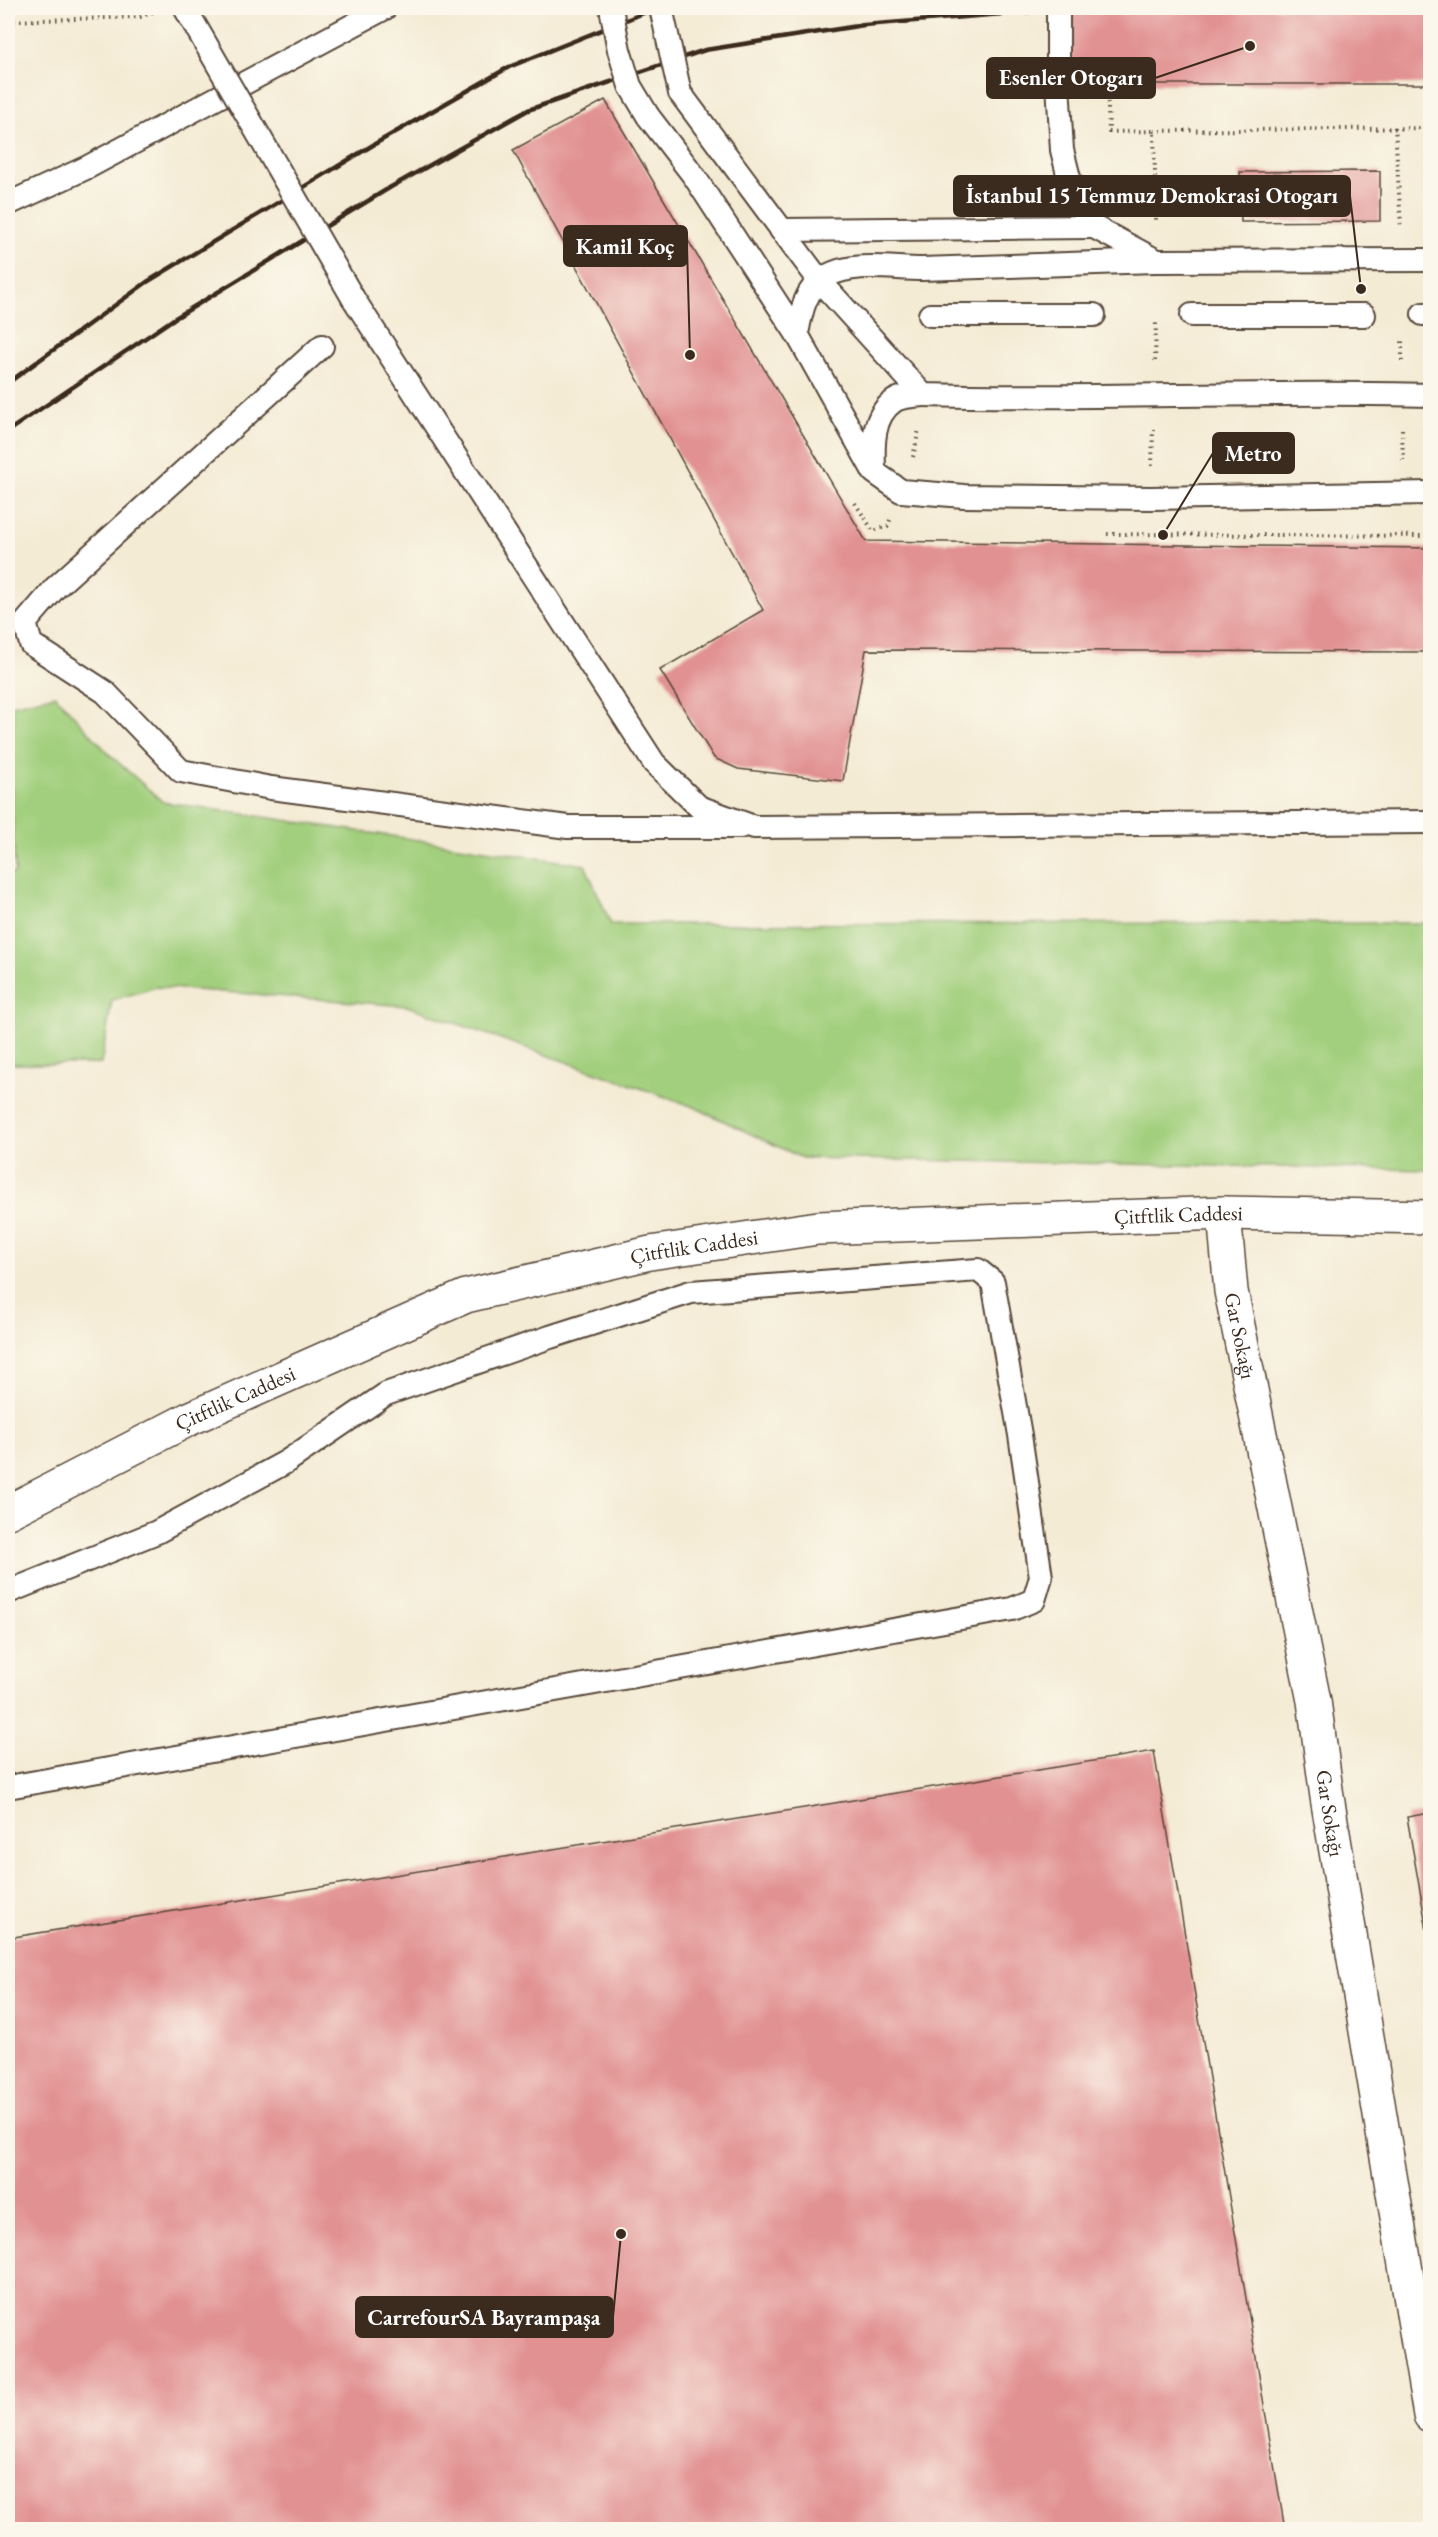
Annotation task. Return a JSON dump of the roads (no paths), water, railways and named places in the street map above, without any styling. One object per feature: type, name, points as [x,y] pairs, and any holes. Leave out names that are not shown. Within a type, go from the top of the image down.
[{"type":"street","name":"Çitftlik Caddesi","points":[[8,1512],[189,1419],[466,1296],[650,1253],[818,1228],[1224,1213],[1431,1217]]},
{"type":"street","name":"Gar Sokağı","points":[[1224,1213],[1231,1291],[1314,1701],[1327,1797],[1431,2415]]},
{"type":"lane","points":[[185,8],[353,298],[654,763],[699,807],[754,827]]},
{"type":"lane","points":[[8,204],[88,167],[385,8]]},
{"type":"lane","points":[[611,8],[619,50],[630,86],[648,116],[694,176],[798,334],[874,472],[901,491],[964,496],[1151,498],[1431,493]]},
{"type":"lane","points":[[661,8],[680,93],[819,280],[923,394]]},
{"type":"lane","points":[[1058,8],[1058,84],[1062,150],[1073,194],[1094,227]]},
{"type":"lane","points":[[781,230],[1094,227],[1157,261]]},
{"type":"lane","points":[[798,334],[801,306],[819,280],[830,274],[854,268],[920,269],[1157,261],[1431,260]]},
{"type":"lane","points":[[930,315],[1094,315]]},
{"type":"lane","points":[[1192,315],[1364,315]]},
{"type":"lane","points":[[322,346],[55,588],[25,623],[31,644],[105,692],[181,771],[271,788],[568,827],[1431,822]]},
{"type":"lane","points":[[874,472],[873,437],[883,413],[895,399],[923,394],[999,397],[1154,394],[1431,395]]},
{"type":"lane","points":[[8,1592],[157,1532],[285,1462],[386,1394],[691,1292],[978,1270],[993,1282],[1020,1435],[1041,1576],[1034,1600],[1012,1609],[8,1787]]},
{"type":"railway","points":[[8,383],[147,282],[373,145],[509,67],[656,8]]},
{"type":"railway","points":[[8,431],[172,320],[391,187],[528,110],[705,50],[864,25],[1029,12]]},
{"type":"place","name":"Esenler Otogarı","points":[[1250,46]]},
{"type":"place","name":"İstanbul 15 Temmuz Demokrasi Otogarı","points":[[1361,289]]},
{"type":"place","name":"Kamil Koç","points":[[690,355]]},
{"type":"place","name":"Metro","points":[[1163,535]]},
{"type":"place","name":"CarrefourSA Bayrampaşa","points":[[621,2234]]}]
